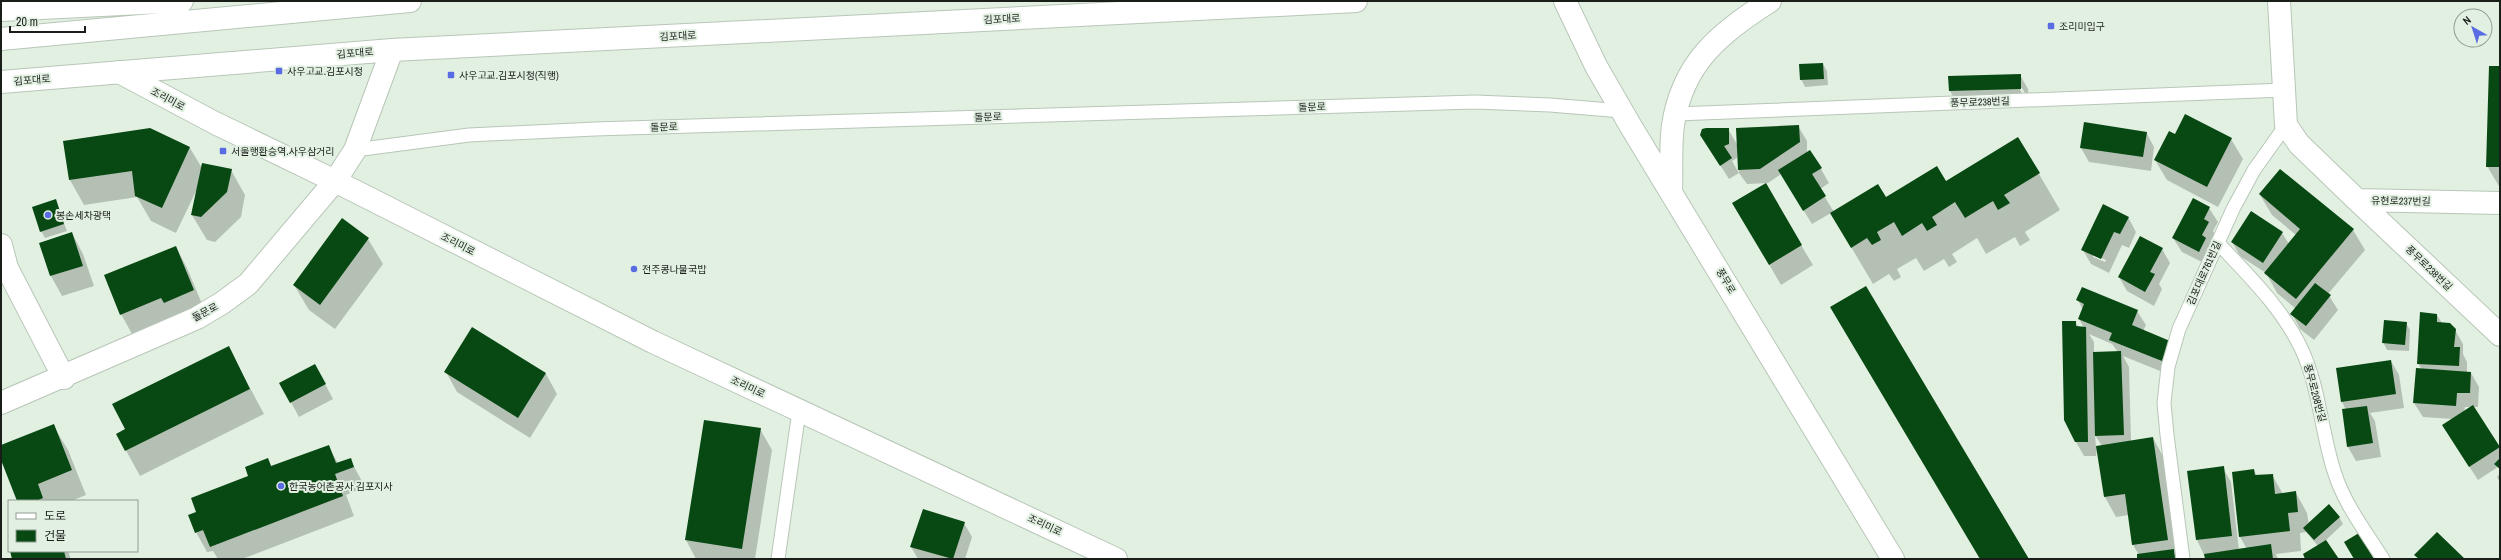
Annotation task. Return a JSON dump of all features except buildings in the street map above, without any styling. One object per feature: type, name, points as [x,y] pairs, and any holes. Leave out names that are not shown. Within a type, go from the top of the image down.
[{"type":"street","points":[[1,10],[29,7],[182,1]]},
{"type":"street","points":[[249,1],[399,2]]},
{"type":"street","name":"김포대로","points":[[1,82],[392,50],[1356,1]]},
{"type":"street","name":"풍무로","points":[[1565,1],[1596,66],[1622,111],[1892,559]]},
{"type":"street","points":[[1671,192],[1673,127],[1679,98],[1690,72],[1707,48],[1738,22],[1770,1]]},
{"type":"street","points":[[2279,1],[2286,125]]},
{"type":"street","points":[[1,39],[399,2]]},
{"type":"street","name":"돌문로","points":[[1,403],[64,378],[197,318],[222,303],[248,284],[335,181],[354,150],[392,50]]},
{"type":"street","name":"조리미로","points":[[119,72],[222,127],[335,181],[653,342],[1116,559]]},
{"type":"street","points":[[1,93],[94,74]]},
{"type":"street","name":"유현로237번길","points":[[2286,125],[2299,144],[2358,200],[2500,203]]},
{"type":"street","name":"풍무로238번길","points":[[2358,200],[2500,336]]},
{"type":"street","points":[[1,245],[4,269],[64,378]]},
{"type":"lane","name":"풍무로238번길","points":[[1676,114],[2284,90]]},
{"type":"lane","name":"돌문로","points":[[354,150],[469,135],[602,128],[1475,102],[1622,111]]},
{"type":"lane","name":"김포대로761번길","points":[[2183,559],[2164,403],[2168,367],[2179,329],[2218,243],[2254,170],[2286,125]]},
{"type":"lane","name":"풍무로208번길","points":[[2218,243],[2281,316],[2301,348],[2316,391],[2330,454],[2341,490],[2383,559]]},
{"type":"lane","points":[[778,559],[799,411]]},
{"type":"place","name":"조리미입구","points":[[2051,26]]},
{"type":"place","name":"사우고교.김포시청","points":[[279,71]]},
{"type":"place","name":"사우고교.김포시청(직행)","points":[[451,75]]},
{"type":"place","name":"서울행환승역.사우삼거리","points":[[223,151]]},
{"type":"place","name":"봉손세차광택","points":[[48,215]]},
{"type":"place","name":"전주콩나물국밥","points":[[634,269]]},
{"type":"place","name":"한국농어촌공사 김포지사","points":[[281,486]]}]
